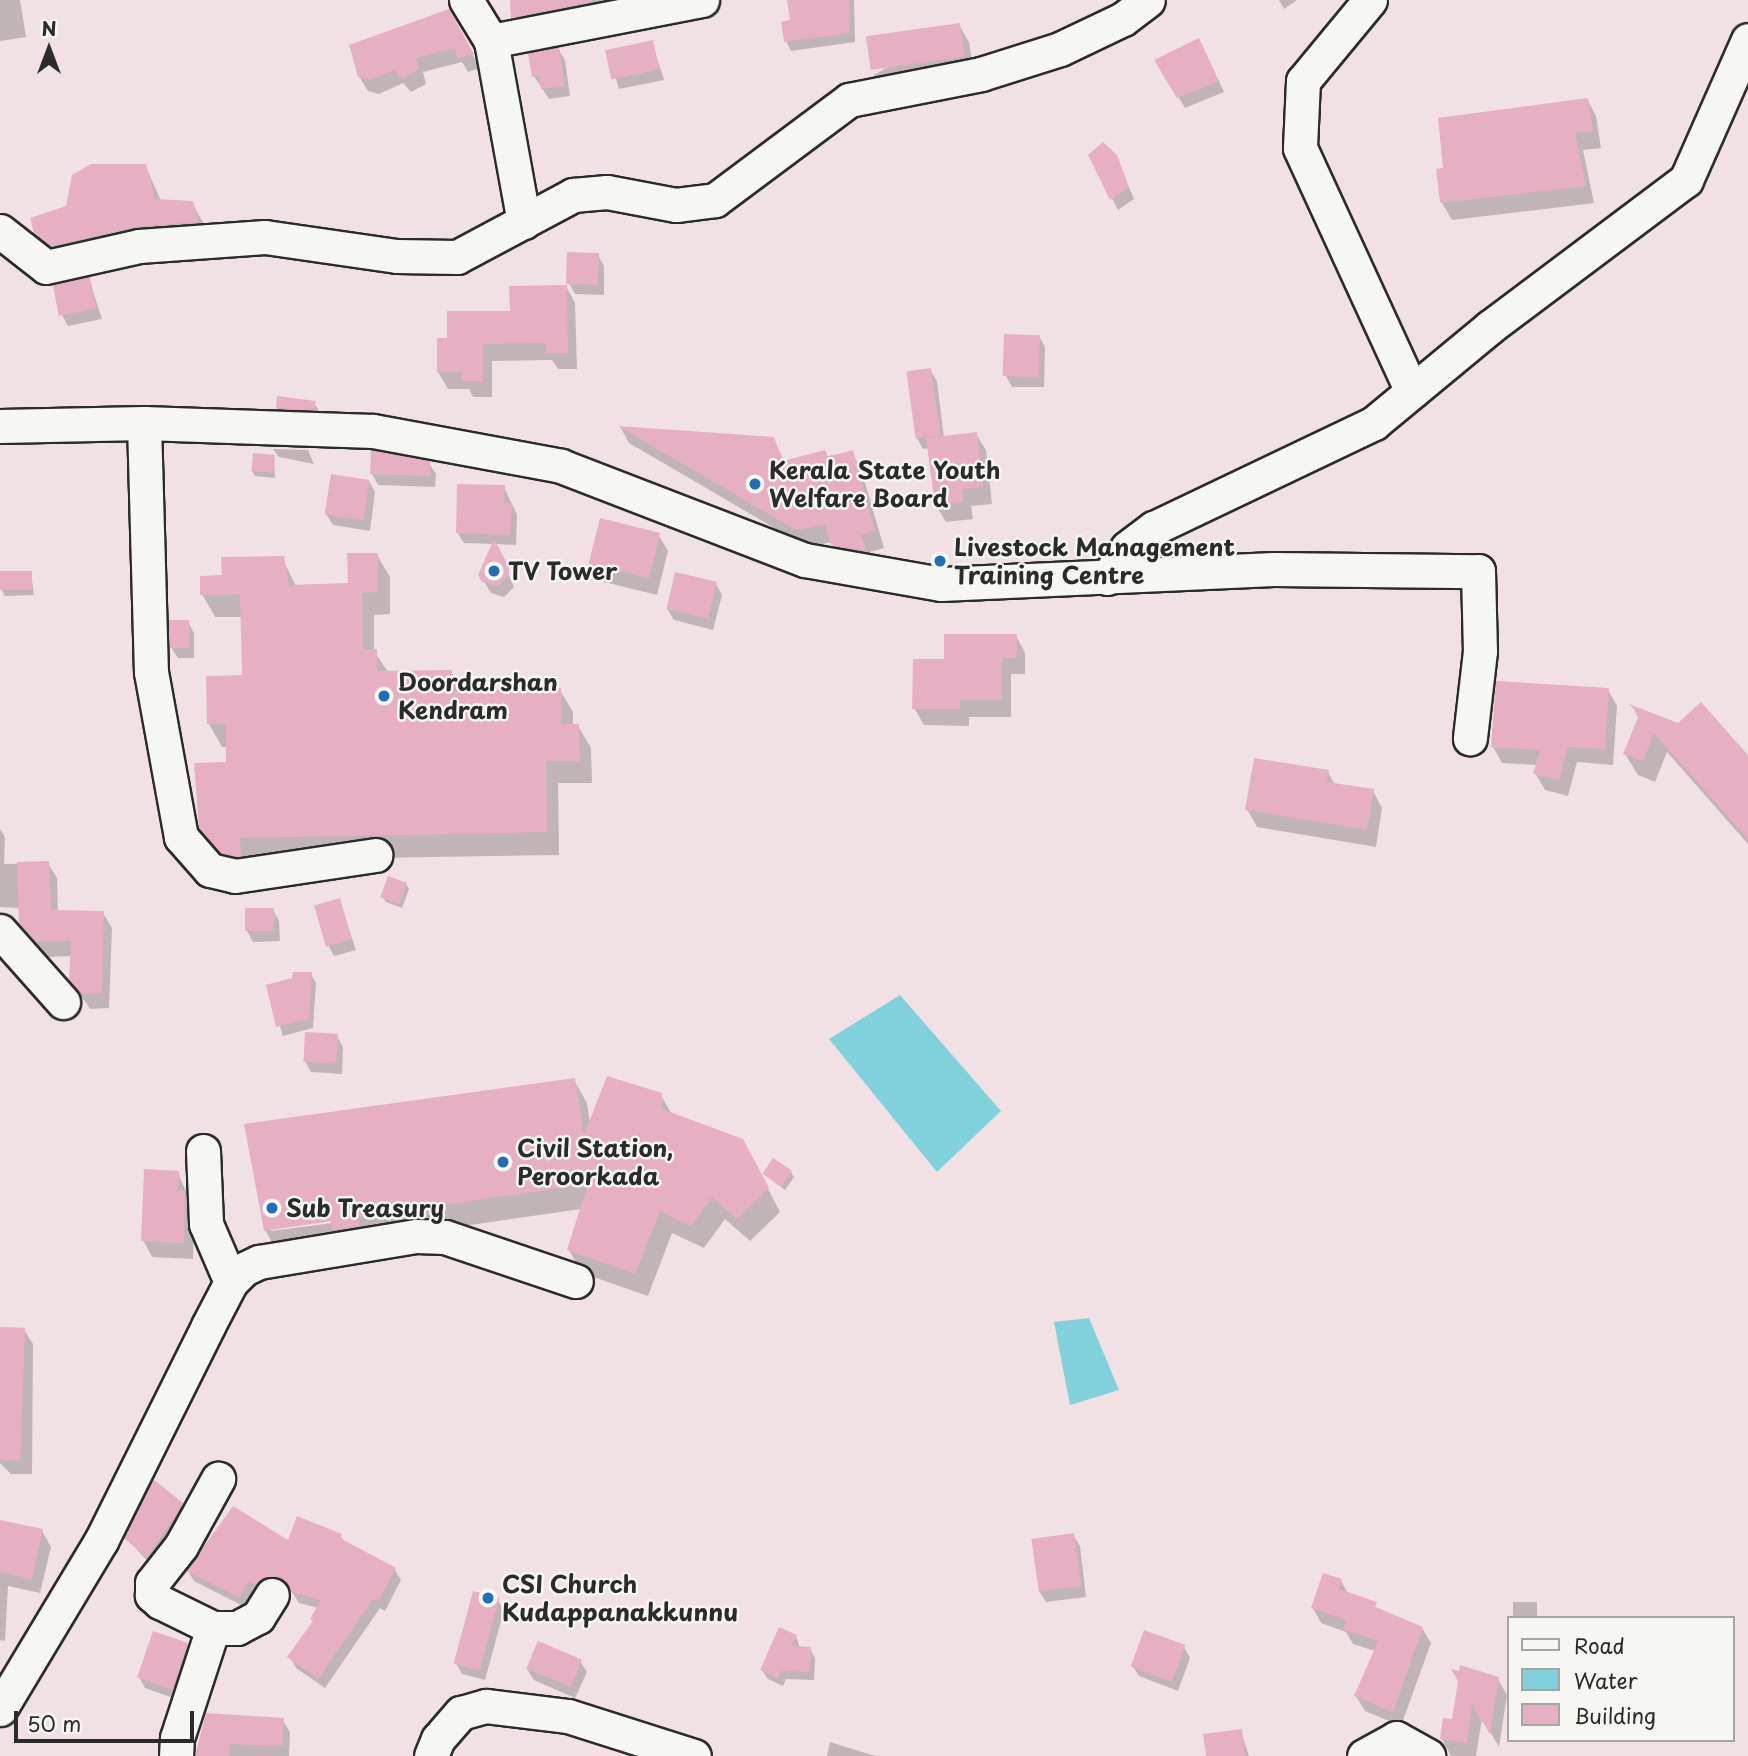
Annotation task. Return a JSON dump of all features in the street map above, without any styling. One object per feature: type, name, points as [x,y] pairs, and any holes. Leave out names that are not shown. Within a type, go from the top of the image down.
[{"type":"street","points":[[466,0],[491,41],[524,222]]},
{"type":"street","points":[[491,41],[660,5],[702,0]]},
{"type":"street","points":[[0,231],[46,267],[139,246],[265,237],[397,256],[457,257],[573,195],[607,192],[676,205],[715,200],[849,100],[981,74],[1060,49],[1123,19],[1148,0]]},
{"type":"street","points":[[1370,0],[1303,81],[1300,148],[1412,391]]},
{"type":"street","points":[[1107,578],[1127,548],[1154,528],[1374,423],[1686,180],[1748,40]]},
{"type":"street","points":[[144,423],[151,672],[181,837],[210,870],[235,876],[375,855]]},
{"type":"street","points":[[0,426],[144,423],[373,431],[561,466],[806,560],[942,584],[1274,569],[1478,571],[1480,651],[1470,737]]},
{"type":"street","points":[[0,932],[63,1002]]},
{"type":"street","points":[[203,1152],[206,1224],[231,1282]]},
{"type":"street","points":[[0,1709],[101,1541],[231,1282],[259,1262],[416,1237],[445,1237],[576,1281]]},
{"type":"street","points":[[218,1479],[181,1546],[152,1583],[152,1595],[160,1602],[213,1628],[237,1628],[258,1617],[272,1595]]},
{"type":"street","points":[[176,1756],[177,1738],[213,1628]]},
{"type":"street","points":[[431,1756],[438,1739],[461,1713],[486,1706],[568,1716],[694,1756]]},
{"type":"street","points":[[1364,1756],[1396,1738],[1428,1756]]},
{"type":"water","points":[[900,995],[1001,1111],[937,1172],[829,1039]]},
{"type":"water","points":[[1089,1318],[1119,1390],[1070,1405],[1054,1322]]},
{"type":"building","points":[[510,0],[591,0],[591,2],[511,18]]},
{"type":"building","points":[[787,0],[849,0],[850,33],[784,42],[781,22],[790,20]]},
{"type":"building","points":[[449,9],[474,54],[458,59],[455,48],[416,58],[419,69],[402,79],[394,70],[371,80],[358,77],[349,45]]},
{"type":"building","points":[[960,23],[965,57],[871,70],[866,36]]},
{"type":"building","points":[[1199,38],[1219,81],[1177,98],[1154,60]]},
{"type":"building","points":[[653,40],[659,69],[611,80],[605,50]]},
{"type":"building","points":[[559,47],[565,86],[541,89],[539,76],[532,77],[528,53]]},
{"type":"building","points":[[1588,98],[1593,131],[1575,133],[1586,186],[1440,203],[1436,169],[1443,168],[1438,118]]},
{"type":"building","points":[[1103,142],[1117,155],[1129,187],[1110,200],[1088,155]]},
{"type":"building","points":[[91,164],[146,164],[155,199],[193,201],[199,222],[135,227],[51,246],[34,233],[30,218],[66,206],[72,175]]},
{"type":"building","points":[[567,252],[599,253],[598,285],[566,284]]},
{"type":"building","points":[[90,277],[96,308],[59,316],[53,284]]},
{"type":"building","points":[[567,285],[568,353],[546,353],[546,343],[483,344],[483,381],[462,381],[462,372],[437,372],[437,338],[447,338],[447,311],[510,311],[509,286]]},
{"type":"building","points":[[1004,334],[1040,335],[1039,377],[1003,376]]},
{"type":"building","points":[[931,368],[940,435],[916,439],[906,371]]},
{"type":"building","points":[[277,396],[316,401],[314,410],[276,408]]},
{"type":"building","points":[[618,426],[774,437],[783,461],[825,450],[828,457],[853,450],[875,531],[861,535],[866,551],[831,545],[825,525],[796,530]]},
{"type":"building","points":[[977,432],[983,487],[962,489],[964,502],[935,506],[926,438]]},
{"type":"building","points":[[371,450],[430,461],[430,476],[370,474]]},
{"type":"building","points":[[253,453],[275,455],[273,473],[251,471]]},
{"type":"building","points":[[331,474],[370,480],[363,521],[325,514]]},
{"type":"building","points":[[457,484],[505,485],[504,503],[512,503],[510,535],[456,533]]},
{"type":"building","points":[[600,518],[660,533],[649,579],[589,564]]},
{"type":"building","name":"TV Tower","points":[[494,539],[509,567],[509,575],[498,586],[482,582],[478,575]]},
{"type":"building","name":"Doordarshan Kendram","points":[[347,553],[378,553],[378,592],[362,593],[363,649],[377,649],[377,671],[452,670],[452,691],[561,688],[561,724],[579,724],[580,761],[546,761],[547,832],[240,838],[241,856],[236,856],[220,853],[199,828],[194,763],[226,762],[226,724],[207,724],[206,676],[242,675],[240,594],[200,595],[200,576],[222,575],[221,557],[284,556],[289,585],[348,583]]},
{"type":"building","points":[[0,571],[32,571],[32,590],[0,590]]},
{"type":"building","points":[[675,572],[717,582],[708,619],[666,609]]},
{"type":"building","points":[[169,620],[189,620],[189,648],[169,648]]},
{"type":"building","points":[[944,634],[1017,634],[1017,658],[1002,658],[1002,700],[960,700],[960,709],[912,709],[913,659],[944,659]]},
{"type":"building","points":[[1496,681],[1609,688],[1605,749],[1568,747],[1559,780],[1533,774],[1540,750],[1491,747]]},
{"type":"building","points":[[1701,702],[1748,755],[1748,839],[1654,733],[1643,761],[1623,754],[1639,715],[1629,704],[1678,723]]},
{"type":"building","points":[[1254,758],[1329,770],[1327,782],[1374,789],[1367,830],[1245,810]]},
{"type":"building","points":[[49,861],[51,910],[104,911],[102,993],[80,994],[69,979],[71,941],[36,942],[19,923],[17,862]]},
{"type":"building","points":[[388,876],[407,883],[399,904],[380,898]]},
{"type":"building","points":[[340,898],[352,939],[326,947],[314,905]]},
{"type":"building","points":[[245,908],[274,908],[274,931],[245,931]]},
{"type":"building","points":[[293,972],[312,972],[309,1019],[276,1027],[266,985],[292,978]]},
{"type":"building","points":[[305,1032],[338,1034],[336,1064],[303,1062]]},
{"type":"building","name":"Civil Station, Peroorkada","points":[[607,1076],[662,1093],[662,1109],[743,1139],[769,1188],[737,1219],[712,1197],[691,1226],[660,1211],[635,1274],[567,1250],[588,1184],[358,1217],[359,1226],[332,1230],[331,1221],[264,1231],[244,1124],[575,1078],[584,1135]]},
{"type":"building","points":[[773,1158],[792,1171],[781,1187],[762,1174]]},
{"type":"building","points":[[144,1169],[179,1171],[178,1191],[185,1191],[184,1243],[141,1241]]},
{"type":"building","points":[[0,1327],[25,1328],[20,1461],[0,1460]]},
{"type":"building","points":[[153,1479],[183,1503],[147,1558],[124,1538]]},
{"type":"building","points":[[233,1506],[288,1540],[297,1516],[342,1534],[340,1538],[396,1568],[378,1601],[373,1599],[318,1679],[287,1657],[313,1621],[310,1619],[321,1600],[291,1592],[283,1579],[272,1576],[257,1584],[248,1582],[239,1597],[186,1571]]},
{"type":"building","points":[[0,1520],[43,1529],[32,1579],[0,1572]]},
{"type":"building","points":[[1074,1533],[1081,1585],[1039,1591],[1031,1539]]},
{"type":"building","points":[[1323,1573],[1342,1579],[1339,1589],[1377,1602],[1375,1607],[1423,1627],[1393,1712],[1354,1696],[1378,1641],[1343,1629],[1346,1620],[1311,1608]]},
{"type":"building","points":[[473,1591],[499,1598],[480,1670],[454,1663]]},
{"type":"building","points":[[779,1627],[797,1635],[792,1646],[811,1647],[810,1672],[781,1671],[778,1678],[760,1670]]},
{"type":"building","points":[[1144,1630],[1185,1645],[1172,1682],[1131,1667]]},
{"type":"building","points":[[153,1631],[188,1643],[172,1689],[137,1677]]},
{"type":"building","points":[[538,1641],[582,1660],[570,1687],[526,1669]]},
{"type":"building","points":[[1460,1665],[1499,1677],[1490,1734],[1472,1705],[1467,1743],[1440,1739],[1443,1718],[1452,1719],[1458,1681],[1451,1669],[1459,1671]]},
{"type":"building","points":[[206,1713],[284,1718],[282,1746],[230,1744],[229,1756],[195,1756]]},
{"type":"building","points":[[1242,1729],[1245,1756],[1206,1756],[1203,1734]]},
{"type":"place","name":"Kerala State Youth Welfare Board","points":[[755,484]]},
{"type":"place","name":"Livestock Management Training Centre","points":[[940,561]]},
{"type":"place","name":"TV Tower","points":[[494,571]]},
{"type":"place","name":"Doordarshan Kendram","points":[[384,696]]},
{"type":"place","name":"Civil Station, Peroorkada","points":[[503,1162]]},
{"type":"place","name":"Sub Treasury","points":[[272,1208]]},
{"type":"place","name":"CSI Church Kudappanakkunnu","points":[[488,1598]]}]
